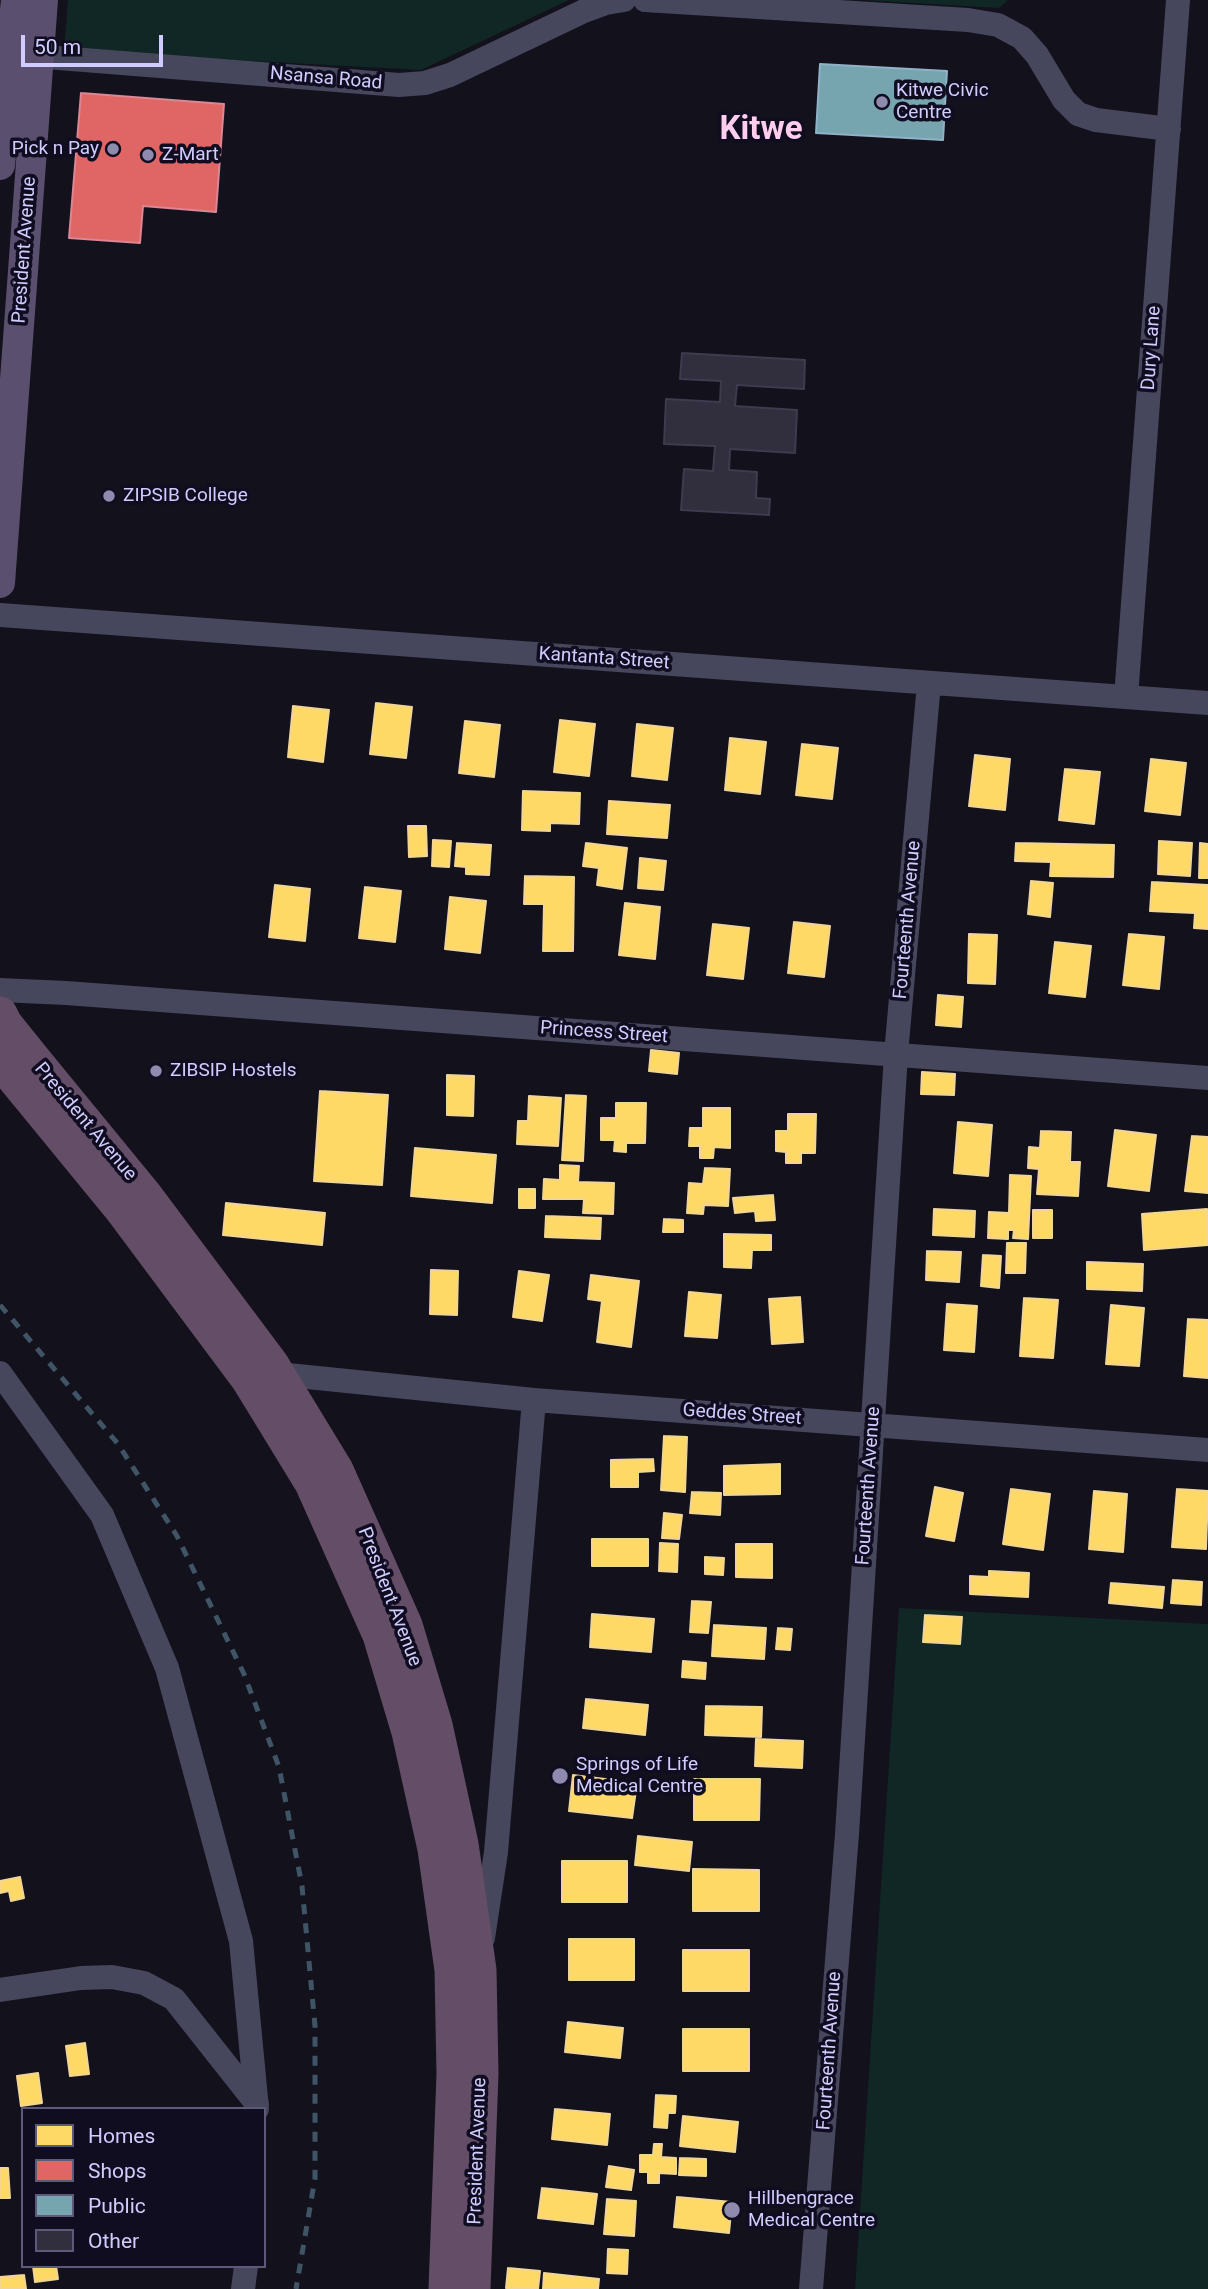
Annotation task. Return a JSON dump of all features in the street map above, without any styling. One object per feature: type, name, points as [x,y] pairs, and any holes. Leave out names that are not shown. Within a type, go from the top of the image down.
[{"type":"highway","name":"President Avenue","points":[[0,1014],[26,1051],[145,1194],[278,1374],[336,1470],[405,1625],[435,1725],[461,1844],[479,1970],[481,2074],[473,2289]]},
{"type":"highway","name":"President Avenue","points":[[0,1061],[123,1211],[249,1380],[312,1483],[380,1635],[409,1732],[435,1849],[452,1970],[454,2074],[446,2289]]},
{"type":"main road","name":"President Avenue","points":[[0,583],[9,328],[32,149],[25,55],[16,0]]},
{"type":"main road","name":"President Avenue","points":[[1,154],[25,55],[43,0]]},
{"type":"street","name":"Nsansa Road","points":[[25,55],[399,85],[425,83],[450,75],[606,2],[624,0]]},
{"type":"street","points":[[645,0],[968,20],[998,25],[1022,38],[1037,55],[1064,100],[1078,114],[1096,120],[1169,129]]},
{"type":"street","name":"Dury Lane","points":[[1126,697],[1178,0]]},
{"type":"street","points":[[1,154],[32,149]]},
{"type":"street","name":"Kantanta Street","points":[[0,615],[1208,703]]},
{"type":"street","name":"Fourteenth Avenue","points":[[811,2289],[847,1834],[896,1054],[929,683]]},
{"type":"street","name":"Princess Street","points":[[0,990],[1208,1078]]},
{"type":"street","points":[[0,1373],[102,1515],[167,1668],[241,1941],[257,2106]]},
{"type":"street","name":"Geddes Street","points":[[278,1374],[534,1400],[1208,1450]]},
{"type":"street","points":[[479,1970],[496,1852],[534,1400]]},
{"type":"street","points":[[0,1990],[81,1978],[112,1977],[144,1983],[174,1999],[257,2106]]},
{"type":"street","points":[[243,2289],[246,2268]]},
{"type":"green space","points":[[68,0],[569,0],[421,70],[64,51]]},
{"type":"green space","points":[[862,0],[1008,0],[999,8]]},
{"type":"green space","points":[[899,1608],[1208,1624],[1208,2289],[855,2289]]},
{"type":"building: Homes","points":[[376,703],[412,707],[406,758],[370,754]]},
{"type":"building: Homes","points":[[293,706],[329,710],[323,762],[288,757]]},
{"type":"building: Homes","points":[[560,720],[595,724],[589,776],[554,772]]},
{"type":"building: Homes","points":[[465,721],[500,725],[494,777],[459,773]]},
{"type":"building: Homes","points":[[637,724],[673,728],[667,780],[632,776]]},
{"type":"building: Homes","points":[[730,738],[766,742],[760,794],[725,790]]},
{"type":"building: Homes","points":[[802,744],[838,748],[832,799],[796,795]]},
{"type":"building: Homes","points":[[975,755],[1010,759],[1005,810],[969,806]]},
{"type":"building: Homes","points":[[1151,759],[1186,763],[1180,815],[1145,811]]},
{"type":"building: Homes","points":[[1065,769],[1100,772],[1094,824],[1059,820]]},
{"type":"building: Homes","points":[[523,791],[580,793],[579,824],[550,823],[550,831],[522,830]]},
{"type":"building: Homes","points":[[609,801],[670,805],[667,838],[607,834]]},
{"type":"building: Homes","points":[[408,826],[426,826],[427,856],[409,857]]},
{"type":"building: Homes","points":[[433,840],[451,841],[449,867],[432,866]]},
{"type":"building: Homes","points":[[1159,841],[1192,843],[1190,876],[1158,874]]},
{"type":"building: Homes","points":[[457,843],[491,845],[489,875],[466,874],[466,867],[455,866]]},
{"type":"building: Homes","points":[[586,843],[627,848],[622,889],[597,885],[599,868],[583,866]]},
{"type":"building: Homes","points":[[1016,843],[1114,845],[1113,877],[1050,876],[1051,862],[1015,861]]},
{"type":"building: Homes","points":[[1200,843],[1208,844],[1208,878],[1199,878]]},
{"type":"building: Homes","points":[[640,858],[666,861],[663,890],[638,888]]},
{"type":"building: Homes","points":[[525,876],[574,877],[573,951],[543,951],[544,904],[524,904]]},
{"type":"building: Homes","points":[[1031,881],[1053,883],[1050,917],[1028,914]]},
{"type":"building: Homes","points":[[1152,882],[1208,885],[1208,929],[1194,928],[1195,913],[1150,911]]},
{"type":"building: Homes","points":[[275,885],[310,889],[305,941],[269,937]]},
{"type":"building: Homes","points":[[365,887],[401,891],[395,942],[359,938]]},
{"type":"building: Homes","points":[[450,897],[486,901],[480,953],[445,949]]},
{"type":"building: Homes","points":[[625,903],[660,907],[655,959],[619,955]]},
{"type":"building: Homes","points":[[794,922],[830,926],[824,977],[788,973]]},
{"type":"building: Homes","points":[[713,924],[749,928],[743,979],[707,975]]},
{"type":"building: Homes","points":[[969,934],[997,935],[995,984],[968,983]]},
{"type":"building: Homes","points":[[1129,934],[1164,937],[1159,989],[1123,985]]},
{"type":"building: Homes","points":[[1055,942],[1091,946],[1085,997],[1049,993]]},
{"type":"building: Homes","points":[[938,995],[963,997],[961,1027],[936,1025]]},
{"type":"building: Homes","points":[[651,1050],[679,1053],[677,1074],[649,1071]]},
{"type":"building: Homes","points":[[922,1072],[955,1074],[954,1095],[921,1094]]},
{"type":"building: Homes","points":[[447,1075],[474,1076],[473,1116],[447,1115]]},
{"type":"building: Homes","points":[[320,1091],[388,1095],[382,1185],[314,1181]]},
{"type":"building: Homes","points":[[566,1095],[586,1096],[583,1161],[562,1160]]},
{"type":"building: Homes","points":[[529,1096],[561,1098],[558,1146],[517,1144],[518,1121],[528,1121]]},
{"type":"building: Homes","points":[[616,1103],[646,1103],[645,1143],[626,1143],[626,1152],[614,1151],[615,1140],[601,1140],[601,1118],[616,1118]]},
{"type":"building: Homes","points":[[703,1108],[730,1108],[730,1148],[714,1147],[713,1158],[700,1158],[700,1146],[689,1146],[690,1128],[703,1128]]},
{"type":"building: Homes","points":[[788,1114],[816,1114],[815,1153],[801,1153],[801,1163],[786,1163],[786,1152],[776,1151],[776,1131],[788,1131]]},
{"type":"building: Homes","points":[[958,1122],[992,1125],[988,1176],[954,1173]]},
{"type":"building: Homes","points":[[1115,1130],[1156,1135],[1149,1191],[1108,1186]]},
{"type":"building: Homes","points":[[1041,1131],[1071,1132],[1070,1162],[1080,1162],[1078,1196],[1037,1194],[1039,1169],[1028,1168],[1029,1147],[1040,1148]]},
{"type":"building: Homes","points":[[1192,1136],[1208,1137],[1208,1193],[1185,1191]]},
{"type":"building: Homes","points":[[415,1148],[496,1155],[492,1203],[411,1196]]},
{"type":"building: Homes","points":[[560,1165],[579,1166],[578,1182],[614,1183],[613,1214],[583,1213],[584,1199],[543,1199],[544,1179],[560,1180]]},
{"type":"building: Homes","points":[[705,1168],[730,1169],[728,1206],[704,1205],[703,1214],[687,1213],[689,1183],[703,1184]]},
{"type":"building: Homes","points":[[1010,1175],[1031,1176],[1028,1239],[1013,1238],[1014,1230],[1008,1230],[1008,1239],[988,1238],[989,1212],[1009,1213]]},
{"type":"building: Homes","points":[[519,1189],[535,1189],[535,1208],[519,1208]]},
{"type":"building: Homes","points":[[773,1195],[775,1220],[756,1221],[755,1211],[735,1213],[733,1198]]},
{"type":"building: Homes","points":[[226,1203],[325,1213],[322,1245],[223,1235]]},
{"type":"building: Homes","points":[[934,1209],[975,1211],[974,1237],[933,1235]]},
{"type":"building: Homes","points":[[1207,1209],[1208,1245],[1144,1250],[1142,1214]]},
{"type":"building: Homes","points":[[1033,1210],[1052,1210],[1052,1238],[1033,1238]]},
{"type":"building: Homes","points":[[546,1216],[601,1218],[600,1239],[545,1237]]},
{"type":"building: Homes","points":[[664,1219],[683,1220],[683,1232],[663,1232]]},
{"type":"building: Homes","points":[[724,1234],[771,1235],[771,1250],[752,1250],[751,1268],[724,1267]]},
{"type":"building: Homes","points":[[1007,1243],[1026,1243],[1025,1273],[1006,1273]]},
{"type":"building: Homes","points":[[927,1251],[961,1252],[959,1282],[926,1280]]},
{"type":"building: Homes","points":[[983,1255],[1001,1256],[999,1288],[981,1286]]},
{"type":"building: Homes","points":[[1087,1262],[1143,1264],[1142,1291],[1087,1289]]},
{"type":"building: Homes","points":[[431,1270],[458,1271],[457,1315],[430,1314]]},
{"type":"building: Homes","points":[[519,1271],[549,1275],[542,1321],[513,1317]]},
{"type":"building: Homes","points":[[591,1275],[639,1281],[631,1347],[597,1342],[602,1301],[588,1299]]},
{"type":"building: Homes","points":[[689,1292],[721,1295],[717,1338],[685,1336]]},
{"type":"building: Homes","points":[[800,1297],[803,1342],[772,1344],[769,1299]]},
{"type":"building: Homes","points":[[1024,1298],[1058,1300],[1053,1358],[1020,1356]]},
{"type":"building: Homes","points":[[947,1304],[977,1306],[974,1352],[944,1350]]},
{"type":"building: Homes","points":[[1111,1305],[1144,1308],[1139,1366],[1106,1364]]},
{"type":"building: Homes","points":[[1188,1319],[1208,1320],[1208,1378],[1184,1376]]},
{"type":"building: Homes","points":[[664,1436],[687,1437],[685,1492],[661,1490]]},
{"type":"building: Homes","points":[[653,1459],[654,1471],[638,1472],[638,1487],[611,1487],[611,1460]]},
{"type":"building: Homes","points":[[780,1464],[780,1494],[724,1495],[724,1466]]},
{"type":"building: Homes","points":[[935,1487],[963,1493],[954,1541],[926,1536]]},
{"type":"building: Homes","points":[[1011,1489],[1050,1494],[1043,1550],[1003,1544]]},
{"type":"building: Homes","points":[[1177,1489],[1208,1491],[1206,1549],[1172,1547]]},
{"type":"building: Homes","points":[[1094,1491],[1127,1494],[1123,1552],[1089,1549]]},
{"type":"building: Homes","points":[[692,1492],[721,1493],[720,1515],[690,1513]]},
{"type":"building: Homes","points":[[664,1513],[682,1515],[679,1539],[662,1538]]},
{"type":"building: Homes","points":[[592,1539],[648,1539],[648,1566],[592,1566]]},
{"type":"building: Homes","points":[[660,1543],[678,1544],[677,1572],[659,1571]]},
{"type":"building: Homes","points":[[736,1544],[772,1544],[772,1578],[736,1577]]},
{"type":"building: Homes","points":[[705,1557],[724,1558],[723,1575],[705,1574]]},
{"type":"building: Homes","points":[[989,1571],[1029,1573],[1028,1597],[970,1594],[970,1576],[989,1577]]},
{"type":"building: Homes","points":[[1173,1580],[1202,1582],[1201,1605],[1171,1603]]},
{"type":"building: Homes","points":[[1111,1583],[1164,1587],[1162,1608],[1109,1603]]},
{"type":"building: Homes","points":[[692,1601],[711,1602],[708,1633],[690,1632]]},
{"type":"building: Homes","points":[[592,1614],[654,1619],[651,1652],[590,1647]]},
{"type":"building: Homes","points":[[925,1615],[962,1617],[960,1644],[923,1642]]},
{"type":"building: Homes","points":[[714,1625],[766,1628],[764,1659],[712,1656]]},
{"type":"building: Homes","points":[[778,1628],[792,1629],[790,1650],[776,1649]]},
{"type":"building: Homes","points":[[683,1661],[706,1663],[705,1679],[682,1677]]},
{"type":"building: Homes","points":[[586,1699],[648,1705],[645,1735],[583,1728]]},
{"type":"building: Homes","points":[[706,1706],[762,1707],[761,1737],[705,1735]]},
{"type":"building: Homes","points":[[756,1739],[803,1741],[802,1768],[755,1766]]},
{"type":"building: Homes","points":[[573,1775],[637,1783],[632,1818],[569,1811]]},
{"type":"building: Homes","points":[[694,1779],[760,1779],[759,1820],[694,1820]]},
{"type":"building: Homes","points":[[638,1836],[692,1842],[689,1871],[635,1865]]},
{"type":"building: Homes","points":[[562,1861],[627,1861],[627,1902],[562,1902]]},
{"type":"building: Homes","points":[[693,1869],[759,1870],[759,1911],[693,1911]]},
{"type":"building: Homes","points":[[20,1877],[24,1898],[11,1901],[9,1891],[0,1893],[0,1881]]},
{"type":"building: Homes","points":[[569,1939],[634,1939],[634,1980],[569,1980]]},
{"type":"building: Homes","points":[[683,1950],[749,1950],[749,1991],[683,1991]]},
{"type":"building: Homes","points":[[568,2022],[623,2028],[620,2058],[565,2052]]},
{"type":"building: Homes","points":[[683,2029],[749,2029],[749,2071],[683,2071]]},
{"type":"building: Homes","points":[[85,2043],[89,2074],[70,2076],[66,2046]]},
{"type":"building: Homes","points":[[38,2073],[42,2103],[21,2106],[17,2076]]},
{"type":"building: Homes","points":[[656,2095],[676,2096],[675,2113],[668,2113],[667,2128],[654,2127]]},
{"type":"building: Homes","points":[[555,2109],[610,2114],[607,2145],[552,2139]]},
{"type":"building: Homes","points":[[683,2116],[738,2122],[735,2152],[680,2146]]},
{"type":"building: Homes","points":[[654,2144],[662,2144],[661,2157],[676,2158],[676,2174],[659,2173],[659,2183],[648,2183],[648,2172],[640,2172],[640,2155],[653,2155]]},
{"type":"building: Homes","points":[[680,2158],[706,2159],[706,2176],[679,2175]]},
{"type":"building: Homes","points":[[609,2166],[634,2170],[631,2190],[606,2187]]},
{"type":"building: Homes","points":[[0,2168],[8,2168],[10,2198],[0,2198]]},
{"type":"building: Homes","points":[[542,2188],[597,2194],[593,2224],[538,2218]]},
{"type":"building: Homes","points":[[677,2197],[732,2202],[729,2233],[674,2227]]},
{"type":"building: Homes","points":[[607,2199],[636,2201],[634,2236],[604,2234]]},
{"type":"building: Homes","points":[[608,2249],[628,2250],[627,2274],[607,2273]]},
{"type":"building: Homes","points":[[33,2268],[56,2268],[58,2279],[35,2282]]},
{"type":"building: Homes","points":[[508,2268],[540,2271],[538,2289],[506,2288]]},
{"type":"building: Homes","points":[[544,2273],[599,2279],[598,2289],[543,2289]]},
{"type":"building: Homes","points":[[24,2275],[26,2289],[0,2289],[0,2277]]},
{"type":"building: Shops","name":"Z-Mart","points":[[81,93],[224,104],[216,212],[143,206],[140,243],[69,238]]},
{"type":"building: Public","name":"Kitwe Civic Centre","points":[[820,64],[947,71],[943,140],[816,133]]},
{"type":"building: Other","points":[[682,353],[805,360],[804,389],[737,385],[735,406],[797,410],[795,453],[730,449],[729,470],[757,472],[756,498],[770,499],[769,515],[681,510],[684,469],[713,471],[715,446],[664,444],[666,399],[720,402],[721,381],[680,379]]},
{"type":"railway","points":[[0,1305],[118,1444],[177,1536],[244,1674],[279,1767],[302,1886],[315,2026],[315,2178],[296,2289]]},
{"type":"place","name":"Kitwe Civic Centre","points":[[882,102]]},
{"type":"place","name":"Pick n Pay","points":[[113,149]]},
{"type":"place","name":"Z-Mart","points":[[148,155]]},
{"type":"place","name":"ZIPSIB College","points":[[109,496]]},
{"type":"place","name":"ZIBSIP Hostels","points":[[156,1071]]},
{"type":"place","name":"Springs of Life Medical Centre","points":[[560,1776]]},
{"type":"place","name":"Hillbengrace Medical Centre","points":[[732,2210]]},
{"type":"district","name":"Kitwe","points":[[761,131]]}]
